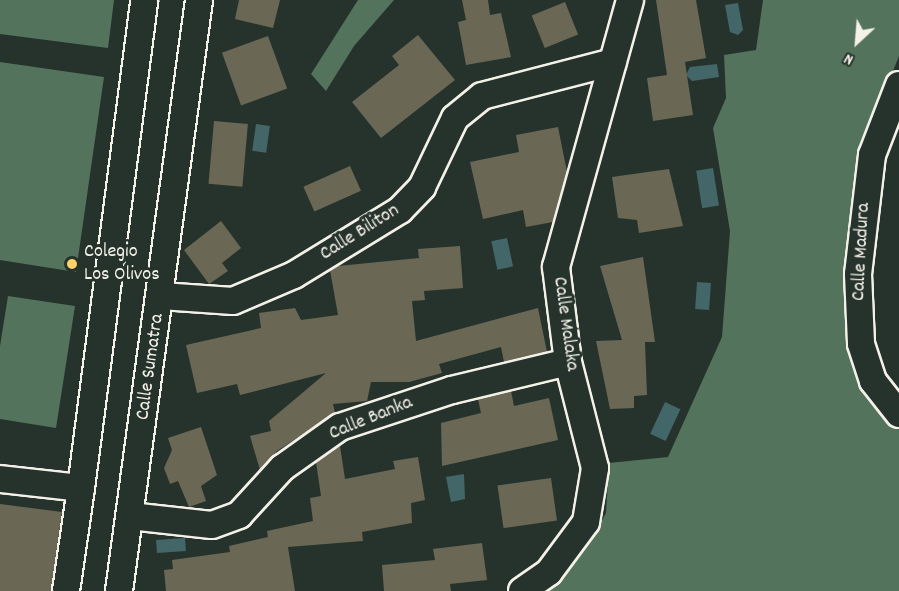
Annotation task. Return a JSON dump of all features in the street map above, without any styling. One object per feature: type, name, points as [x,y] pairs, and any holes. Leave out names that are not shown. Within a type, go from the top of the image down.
[{"type":"street","points":[[66,591],[144,0]]},
{"type":"street","name":"Calle Sumatra","points":[[119,591],[200,0]]},
{"type":"street","name":"Calle Malaka","points":[[522,591],[549,572],[586,522],[595,468],[568,362],[556,267],[630,0]]},
{"type":"street","name":"Calle Biliton","points":[[161,296],[233,301],[294,275],[400,210],[422,187],[455,118],[482,96],[613,62]]},
{"type":"street","name":"Calle Madura","points":[[899,85],[872,155],[858,274],[861,344],[873,381],[899,414]]},
{"type":"street","name":"Calle Banka","points":[[130,516],[212,525],[239,515],[282,468],[340,427],[452,390],[568,362]]},
{"type":"street","points":[[0,479],[81,488]]},
{"type":"green space","points":[[0,0],[114,0],[108,48],[0,34]]},
{"type":"green space","points":[[358,0],[394,0],[354,46],[326,91],[311,74]]},
{"type":"green space","points":[[763,0],[899,0],[899,56],[873,121],[846,271],[848,342],[865,387],[899,430],[899,591],[543,591],[589,544],[606,513],[609,463],[668,457],[722,337],[730,231],[713,128],[726,98],[724,55],[756,50]]},
{"type":"green space","points":[[0,62],[104,77],[76,272],[0,260]]},
{"type":"green space","points":[[8,296],[75,306],[56,428],[0,419],[0,346]]},
{"type":"water","points":[[738,3],[743,30],[738,35],[730,32],[725,5]]},
{"type":"water","points":[[717,64],[719,77],[692,81],[686,75],[690,67]]},
{"type":"water","points":[[256,124],[270,126],[266,153],[252,151]]},
{"type":"water","points":[[713,168],[719,206],[702,208],[696,171]]},
{"type":"water","points":[[507,238],[513,266],[497,270],[491,241]]},
{"type":"water","points":[[697,282],[711,283],[709,310],[695,309]]},
{"type":"water","points":[[665,402],[680,409],[666,441],[650,434]]},
{"type":"water","points":[[464,474],[465,499],[451,502],[446,477]]},
{"type":"water","points":[[185,538],[186,551],[157,553],[156,540]]},
{"type":"building","points":[[239,0],[280,0],[273,28],[235,19]]},
{"type":"building","points":[[462,0],[488,0],[490,15],[501,13],[511,57],[466,65],[458,22],[466,20]]},
{"type":"building","points":[[656,0],[696,0],[706,58],[685,62],[693,115],[653,121],[647,78],[667,75]]},
{"type":"building","points":[[565,2],[578,34],[545,48],[532,15]]},
{"type":"building","points":[[418,35],[455,80],[381,138],[352,102],[399,65],[392,56]]},
{"type":"building","points":[[268,36],[287,89],[241,105],[222,53]]},
{"type":"building","points":[[214,121],[248,124],[242,187],[209,184]]},
{"type":"building","points":[[558,127],[567,172],[553,222],[526,227],[523,210],[483,219],[470,162],[519,152],[516,135]]},
{"type":"building","points":[[350,166],[361,191],[314,211],[303,187]]},
{"type":"building","points":[[669,169],[683,226],[639,233],[637,220],[618,218],[612,177]]},
{"type":"building","points":[[221,221],[241,248],[222,263],[228,271],[209,284],[184,250]]},
{"type":"building","points":[[460,246],[463,288],[424,291],[425,300],[412,301],[416,341],[538,308],[547,352],[504,362],[501,347],[439,364],[442,373],[409,382],[371,382],[367,401],[333,404],[335,413],[277,451],[260,470],[250,436],[271,431],[269,421],[326,373],[240,395],[237,384],[197,393],[186,345],[261,328],[259,313],[295,308],[301,320],[338,315],[330,270],[338,266],[419,258],[418,249]]},
{"type":"building","points":[[643,257],[655,342],[645,342],[647,395],[634,396],[634,408],[610,409],[596,341],[622,340],[600,266]]},
{"type":"building","points":[[511,391],[514,406],[549,398],[558,440],[442,466],[441,423],[481,413],[478,399]]},
{"type":"building","points":[[201,427],[217,475],[201,486],[206,501],[189,507],[178,481],[170,484],[164,468],[172,450],[168,438]]},
{"type":"building","points":[[340,446],[345,479],[395,469],[393,461],[418,457],[425,500],[411,503],[412,523],[362,532],[363,541],[288,547],[295,591],[166,591],[164,570],[173,569],[172,560],[230,552],[229,546],[268,537],[267,531],[313,521],[310,498],[321,496],[316,462]]},
{"type":"building","points":[[551,478],[557,521],[504,528],[498,486]]},
{"type":"building","points":[[0,504],[62,512],[51,591],[0,591]]},
{"type":"building","points":[[482,543],[487,580],[450,584],[451,591],[384,591],[382,565],[435,560],[433,549]]},
{"type":"place","name":"Colegio Los Olivos","points":[[72,264]]}]
